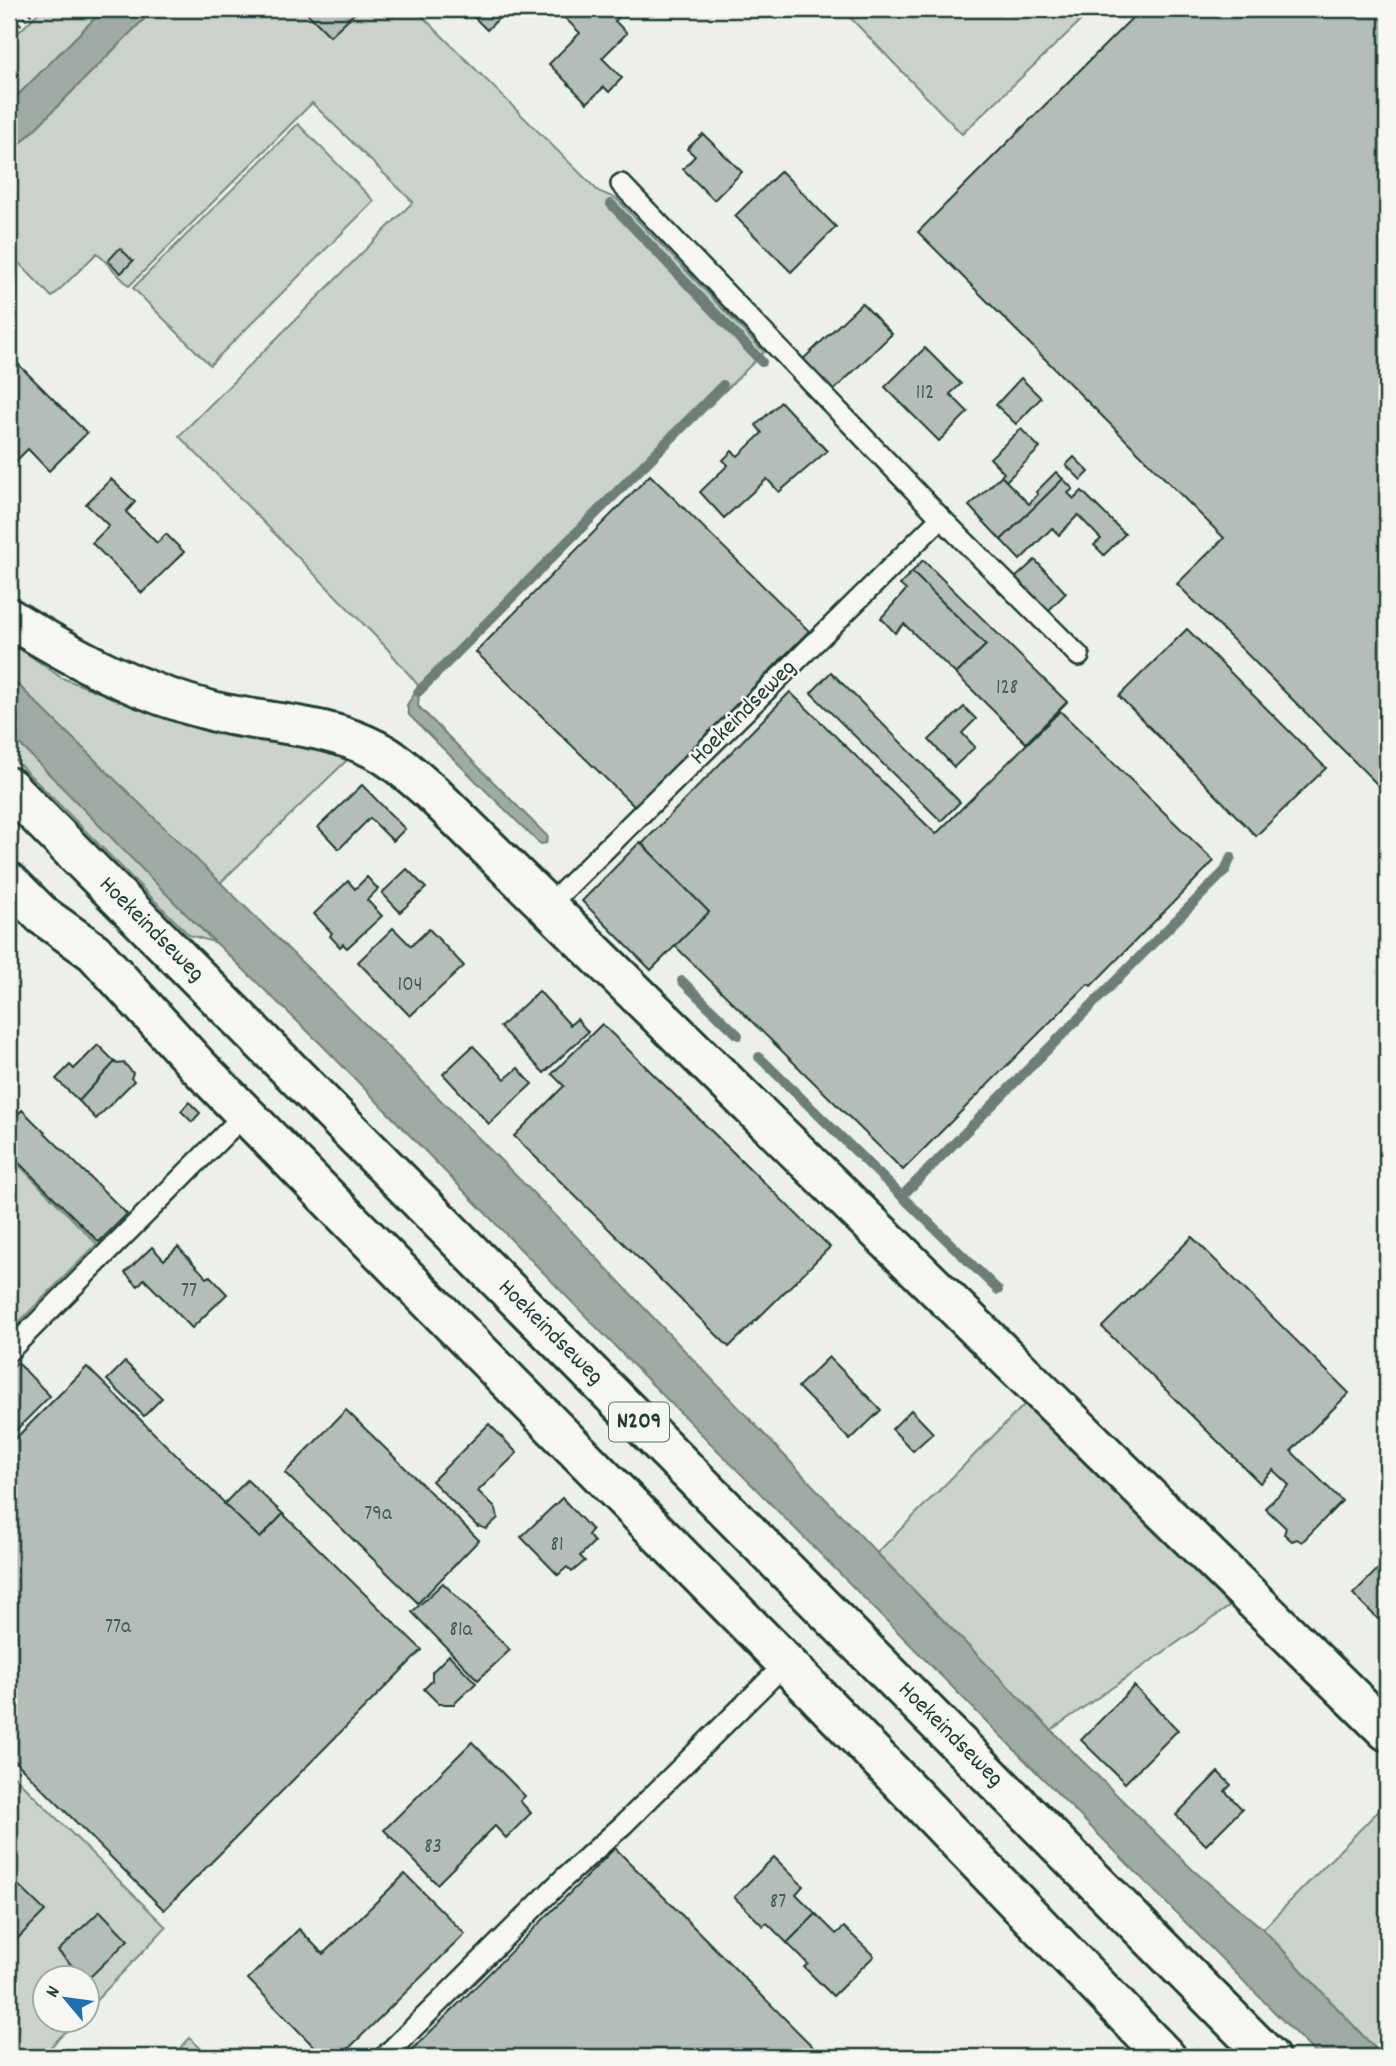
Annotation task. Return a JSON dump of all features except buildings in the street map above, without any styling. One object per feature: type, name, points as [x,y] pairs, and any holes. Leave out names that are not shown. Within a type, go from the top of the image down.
[{"type":"street","points":[[9,618],[71,656],[135,687],[217,712],[318,729],[376,750],[431,792],[1387,1731]]},
{"type":"street","name":"Hoekeindseweg","points":[[9,787],[1269,2057]]},
{"type":"street","points":[[9,882],[42,915],[94,952],[197,1065],[786,1662],[1166,2057]]},
{"type":"lane","points":[[621,184],[941,518],[1079,656]]},
{"type":"lane","name":"Hoekeindseweg","points":[[547,907],[941,518]]},
{"type":"lane","points":[[9,1351],[246,1113]]},
{"type":"lane","points":[[384,2057],[786,1662]]},
{"type":"path","points":[[9,34],[34,9]]},
{"type":"shaded area","points":[[42,9],[104,9],[9,104],[9,42]]},
{"type":"shaded area","points":[[104,9],[154,9],[9,155],[9,104]]},
{"type":"shaded area","points":[[154,9],[415,9],[598,191],[617,199],[764,352],[423,691],[385,646],[179,436],[413,202],[312,103],[129,286],[97,253],[52,297],[9,253],[9,155]]},
{"type":"shaded area","points":[[842,9],[1093,9],[962,134]]},
{"type":"shaded area","points":[[298,124],[374,201],[210,365],[133,288]]},
{"type":"shaded area","points":[[9,641],[62,678],[170,719],[315,746],[348,759],[220,883],[9,676]]},
{"type":"shaded area","points":[[9,676],[362,1021],[573,1233],[877,1553],[1193,1870],[1263,1929],[1383,2057],[1319,2057],[642,1374],[324,1047],[184,912],[9,733]]},
{"type":"shaded area","points":[[417,690],[418,706],[548,837],[546,843],[540,844],[409,715],[407,705]]},
{"type":"shaded area","points":[[9,733],[214,942],[189,935],[9,754]]},
{"type":"shaded area","points":[[20,1166],[97,1244],[9,1332],[9,1178]]},
{"type":"shaded area","points":[[1025,1404],[1230,1606],[1051,1730],[877,1553]]},
{"type":"shaded area","points":[[9,1771],[166,1927],[102,1994],[102,1965],[32,1965],[32,2035],[62,2035],[41,2057],[9,2057]]},
{"type":"shaded area","points":[[1387,1802],[1387,2057],[1383,2057],[1263,1929]]},
{"type":"shaded area","points":[[190,2038],[209,2057],[172,2057]]},
{"type":"waterway","points":[[611,204],[762,362]]},
{"type":"waterway","points":[[418,692],[723,385]]},
{"type":"waterway","points":[[902,1196],[1225,871],[1231,857]]},
{"type":"waterway","points":[[682,981],[738,1035]]},
{"type":"waterway","points":[[759,1057],[998,1290]]}]
